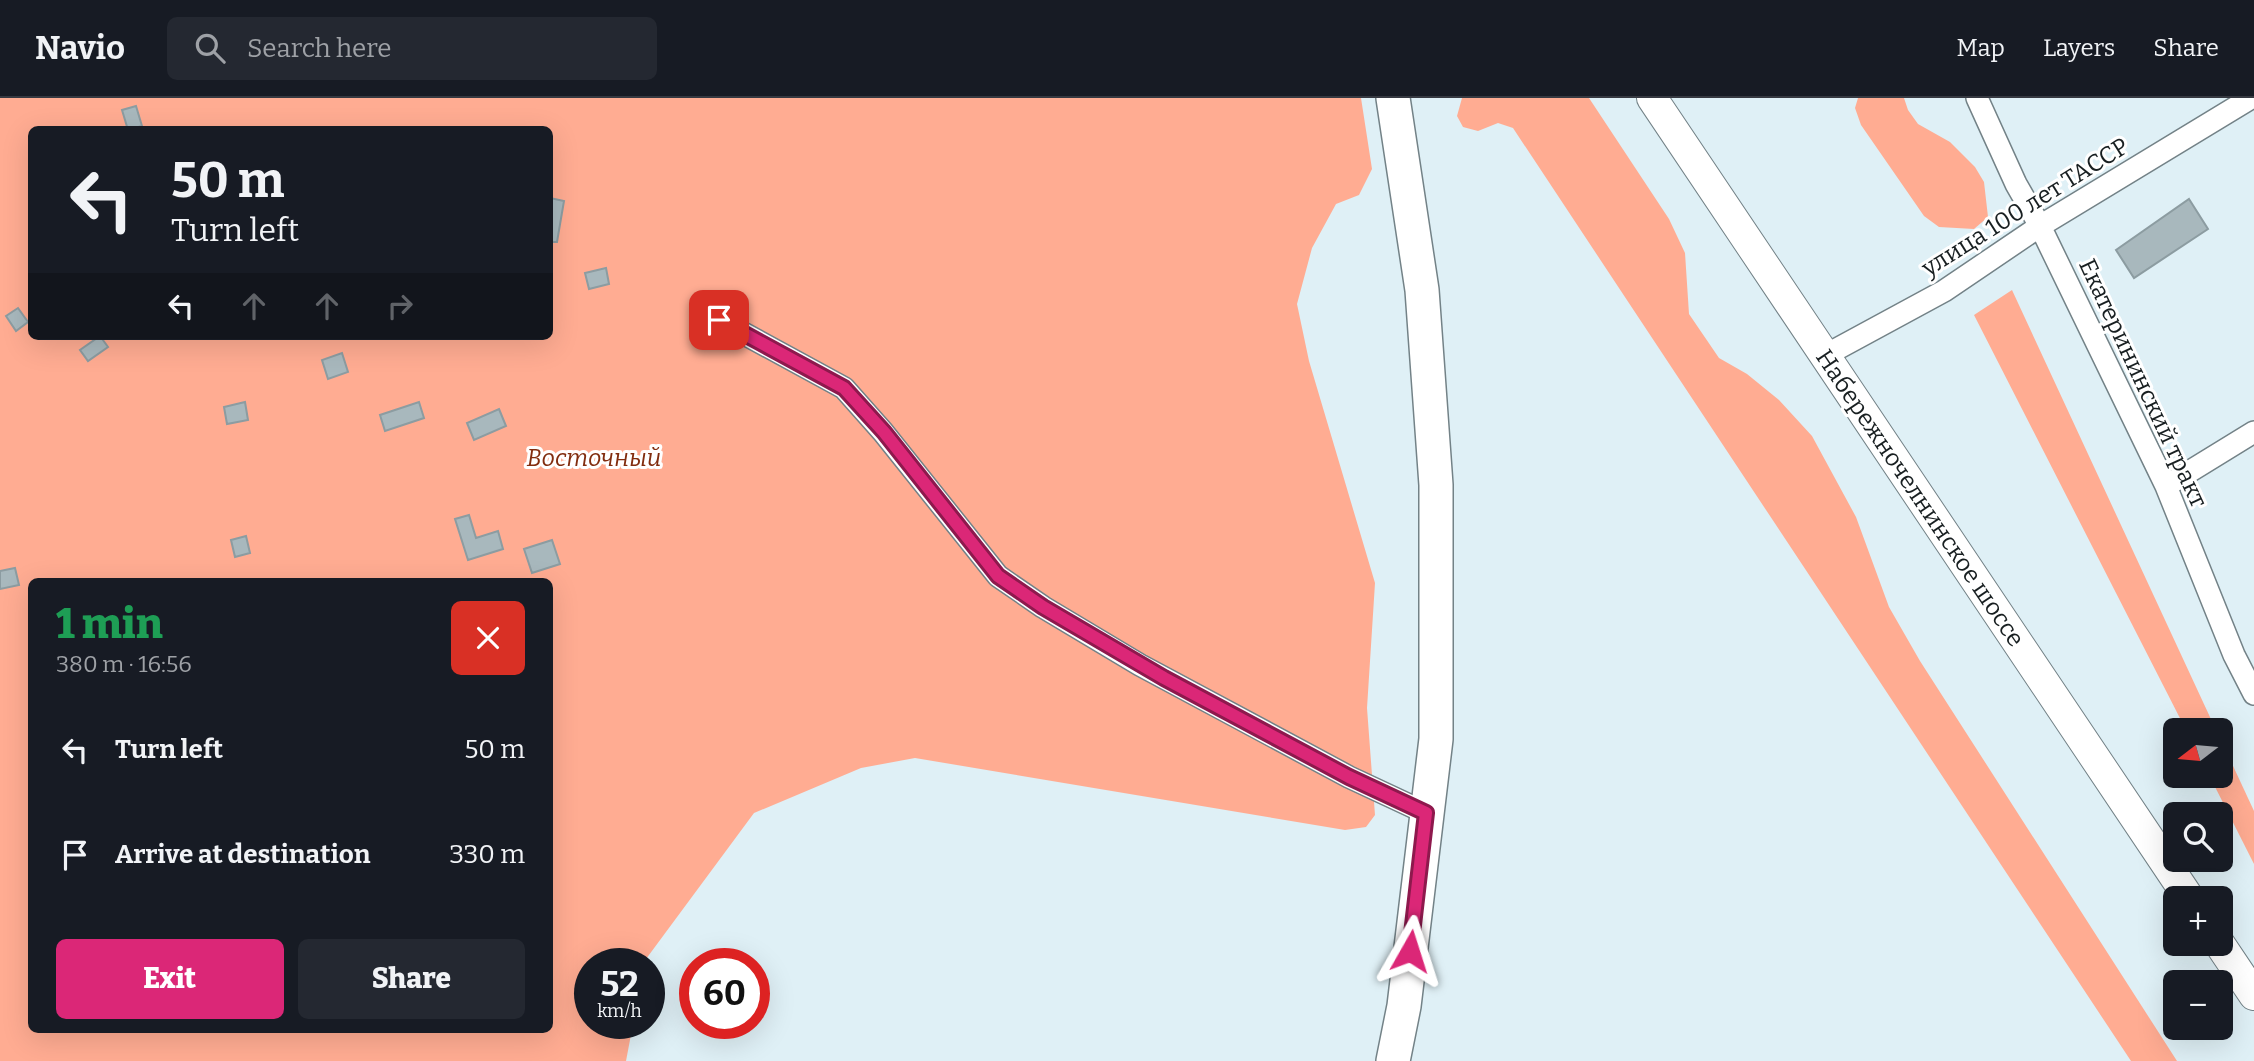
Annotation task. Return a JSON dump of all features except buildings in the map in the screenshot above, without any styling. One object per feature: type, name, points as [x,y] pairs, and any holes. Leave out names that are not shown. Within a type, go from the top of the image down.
[{"type":"main road","points":[[1393,98],[1422,290],[1436,485],[1436,739],[1404,1006],[1393,1061]]},
{"type":"main road","name":"Набережночелнинское шоссе","points":[[1652,98],[2181,886]]},
{"type":"main road","points":[[2228,956],[2254,995]]},
{"type":"street","name":"Екатерининский тракт","points":[[1977,98],[2016,184],[2040,226],[2166,486],[2234,655],[2254,694]]},
{"type":"street","name":"улица 100 лет ТАССР","points":[[1824,356],[1944,291],[2040,226],[2248,99]]},
{"type":"street","points":[[719,320],[844,388],[884,432],[998,576],[1043,607],[1140,665],[1349,777],[1426,813]]},
{"type":"street","points":[[2166,486],[2254,432]]},
{"type":"green space","name":"Восточный","points":[[0,98],[1361,98],[1372,169],[1359,195],[1336,204],[1312,248],[1297,304],[1309,361],[1375,583],[1367,708],[1375,815],[1366,827],[1345,830],[915,758],[861,768],[754,813],[654,948],[574,948],[574,1039],[630,1039],[626,1061],[0,1061]]},
{"type":"green space","points":[[1462,98],[1589,98],[1669,219],[1685,253],[1689,314],[1719,358],[1747,374],[1779,400],[1812,436],[1856,517],[1889,607],[1920,661],[2177,1061],[2131,1061],[1513,128],[1498,123],[1478,131],[1463,127],[1457,116]]},
{"type":"green space","points":[[1858,98],[1904,98],[1908,110],[1918,124],[1950,142],[1975,167],[1984,182],[1988,217],[1974,229],[1939,227],[1924,216],[1861,125],[1855,108]]},
{"type":"green space","points":[[2012,290],[2210,718],[2180,718],[1974,315]]},
{"type":"green space","points":[[2233,766],[2254,811],[2254,864],[2233,822],[2233,802],[2223,802],[2216,788],[2233,788]]},
{"type":"route","points":[[719,320],[844,388],[884,432],[998,576],[1043,607],[1140,665],[1349,777],[1426,813],[1410,951]]}]
